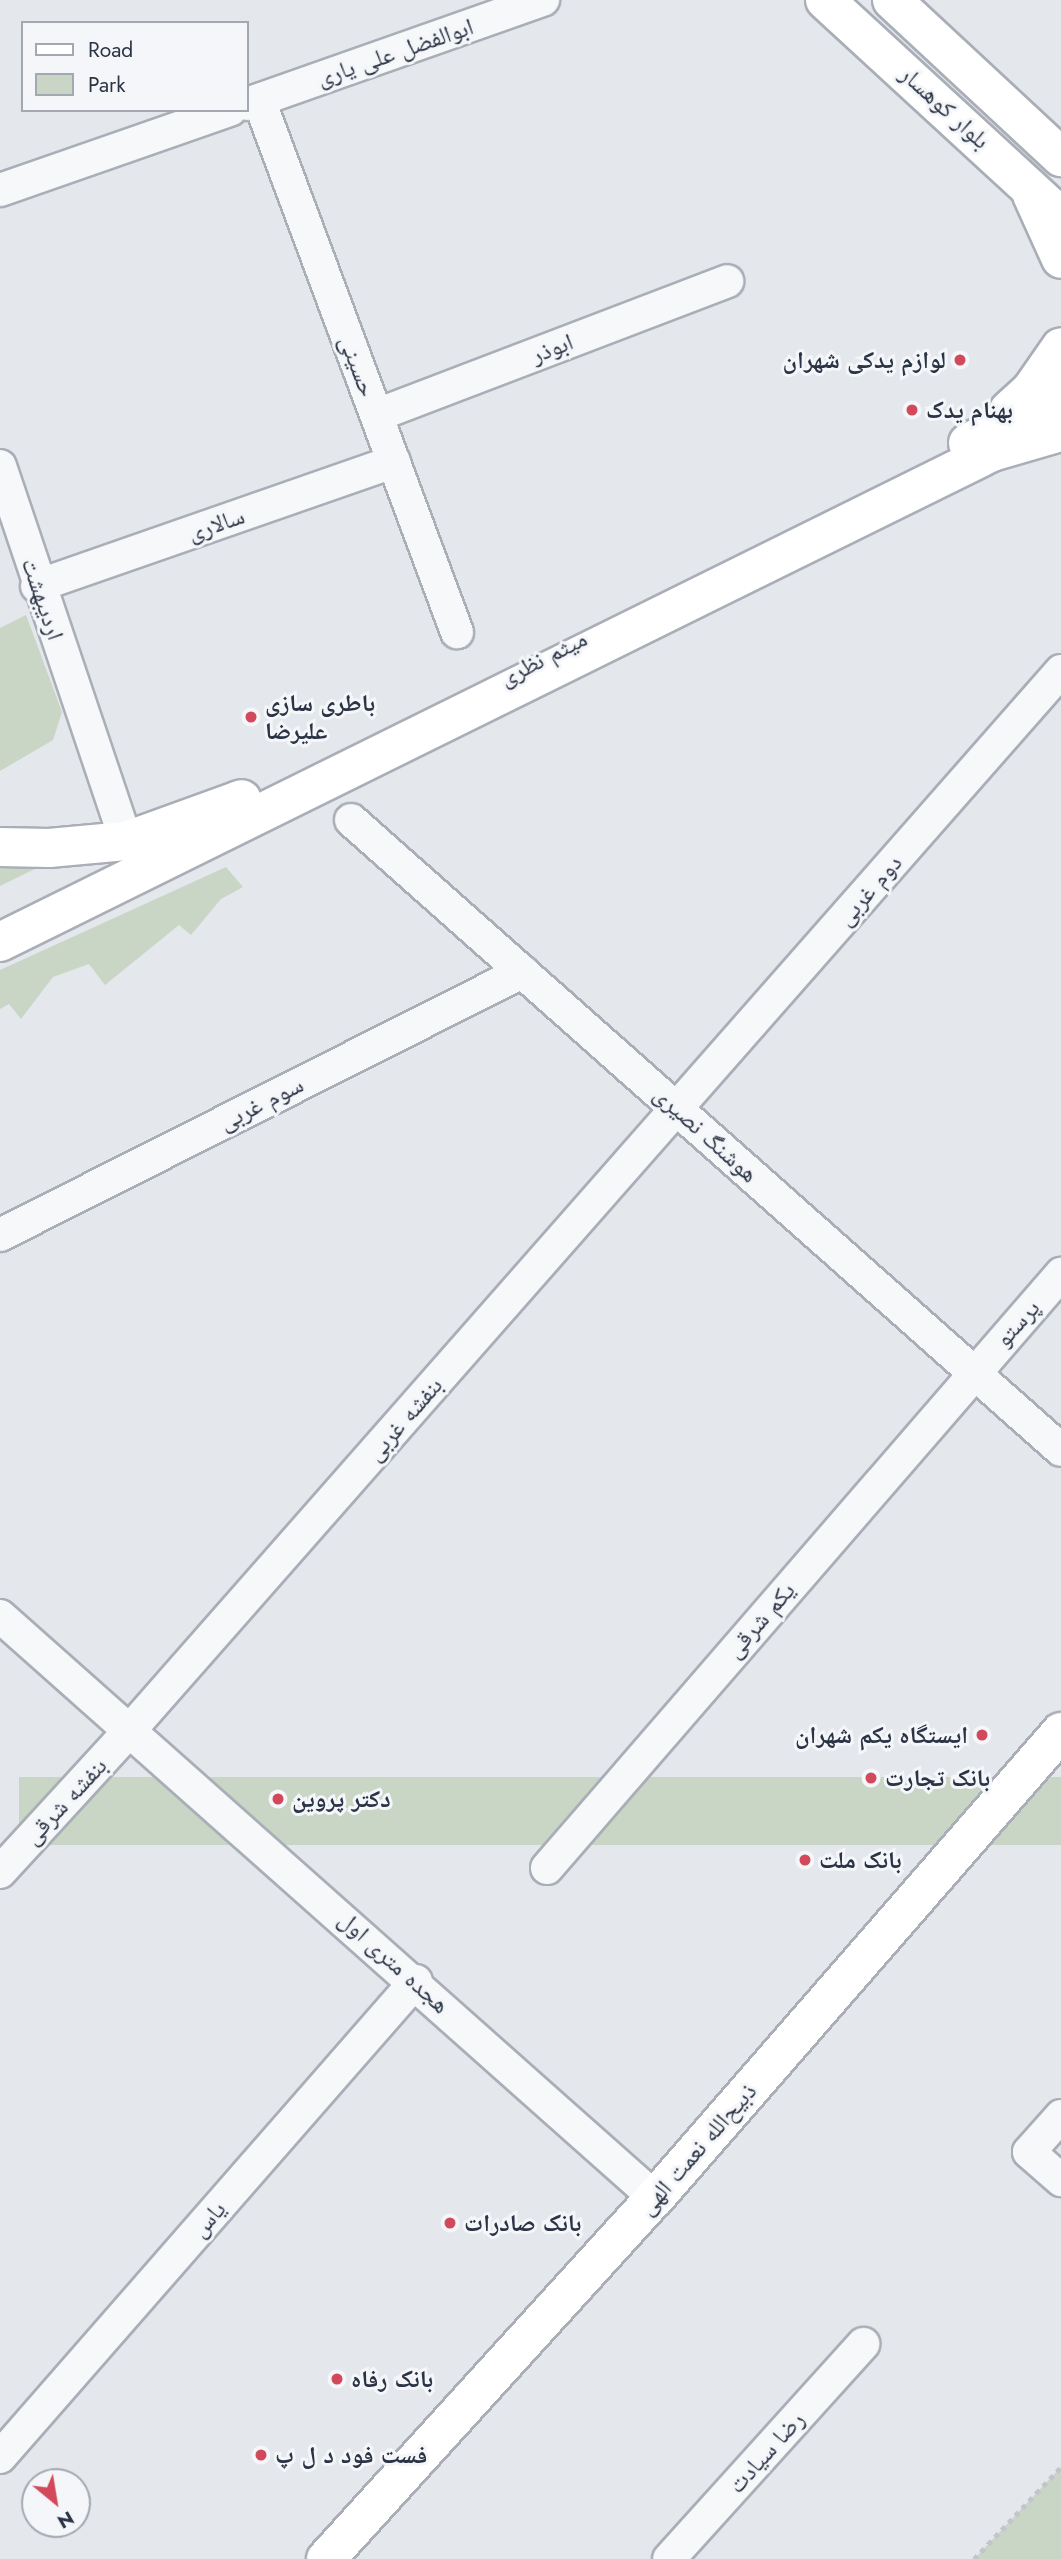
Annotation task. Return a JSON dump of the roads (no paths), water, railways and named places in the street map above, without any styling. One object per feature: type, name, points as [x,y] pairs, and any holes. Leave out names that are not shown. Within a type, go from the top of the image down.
[{"type":"main road","name":"بلوار کوهسار","points":[[825,0],[1024,178],[1061,217]]},
{"type":"main road","name":"بلوار کوهسار","points":[[892,0],[1061,157]]},
{"type":"main road","points":[[1024,178],[1061,259]]},
{"type":"main road","points":[[977,438],[1031,390],[1061,347]]},
{"type":"main road","name":"میثم نظری","points":[[0,847],[49,848],[125,841],[281,786],[977,438],[1061,393]]},
{"type":"main road","points":[[0,942],[992,452],[1061,432]]},
{"type":"main road","name":"ذبیح‌الله نعمت الهی","points":[[326,2559],[654,2198],[1061,1732]]},
{"type":"street","name":"ابوالفضل علی یاری","points":[[248,104],[543,0]]},
{"type":"street","name":"ابوالفضل علی یاری","points":[[0,190],[225,112]]},
{"type":"street","name":"حسینی","points":[[248,112],[377,415],[457,632]]},
{"type":"street","name":"ابوذر","points":[[377,415],[727,281]]},
{"type":"street","name":"سالاری","points":[[37,586],[394,462]]},
{"type":"street","name":"اردیبهشت","points":[[0,466],[37,586],[90,731],[125,841]]},
{"type":"street","name":"دوم غربی","points":[[677,1108],[1061,671]]},
{"type":"street","name":"هوشنگ نصیری","points":[[351,820],[1061,1450]]},
{"type":"street","name":"سوم غربی","points":[[0,1236],[522,972]]},
{"type":"street","name":"بنفشه غربی","points":[[130,1730],[677,1108]]},
{"type":"street","name":"پرستو","points":[[974,1371],[1061,1274]]},
{"type":"street","name":"یکم شرقی","points":[[547,1868],[974,1371]]},
{"type":"street","name":"هجده متری اول","points":[[0,1616],[416,1981],[654,2198]]},
{"type":"street","name":"بنفشه شرقی","points":[[0,1872],[130,1730]]},
{"type":"street","name":"یاس","points":[[0,2457],[416,1981]]},
{"type":"street","points":[[1061,2116],[1029,2152],[1061,2180]]},
{"type":"street","name":"رضا سیادت","points":[[669,2559],[863,2344]]},
{"type":"place","name":"لوازم یدکی شهران","points":[[960,360]]},
{"type":"place","name":"بهنام یدک","points":[[912,410]]},
{"type":"place","name":"باطری سازی علیرضا","points":[[251,717]]},
{"type":"place","name":"ایستگاه یکم شهران","points":[[982,1735]]},
{"type":"place","name":"بانک تجارت","points":[[871,1778]]},
{"type":"place","name":"دکتر پروین","points":[[278,1799]]},
{"type":"place","name":"بانک ملت","points":[[805,1860]]},
{"type":"place","name":"بانک صادرات","points":[[450,2223]]},
{"type":"place","name":"بانک رفاه","points":[[337,2379]]},
{"type":"place","name":"فست فود د ل پ","points":[[261,2455]]}]
